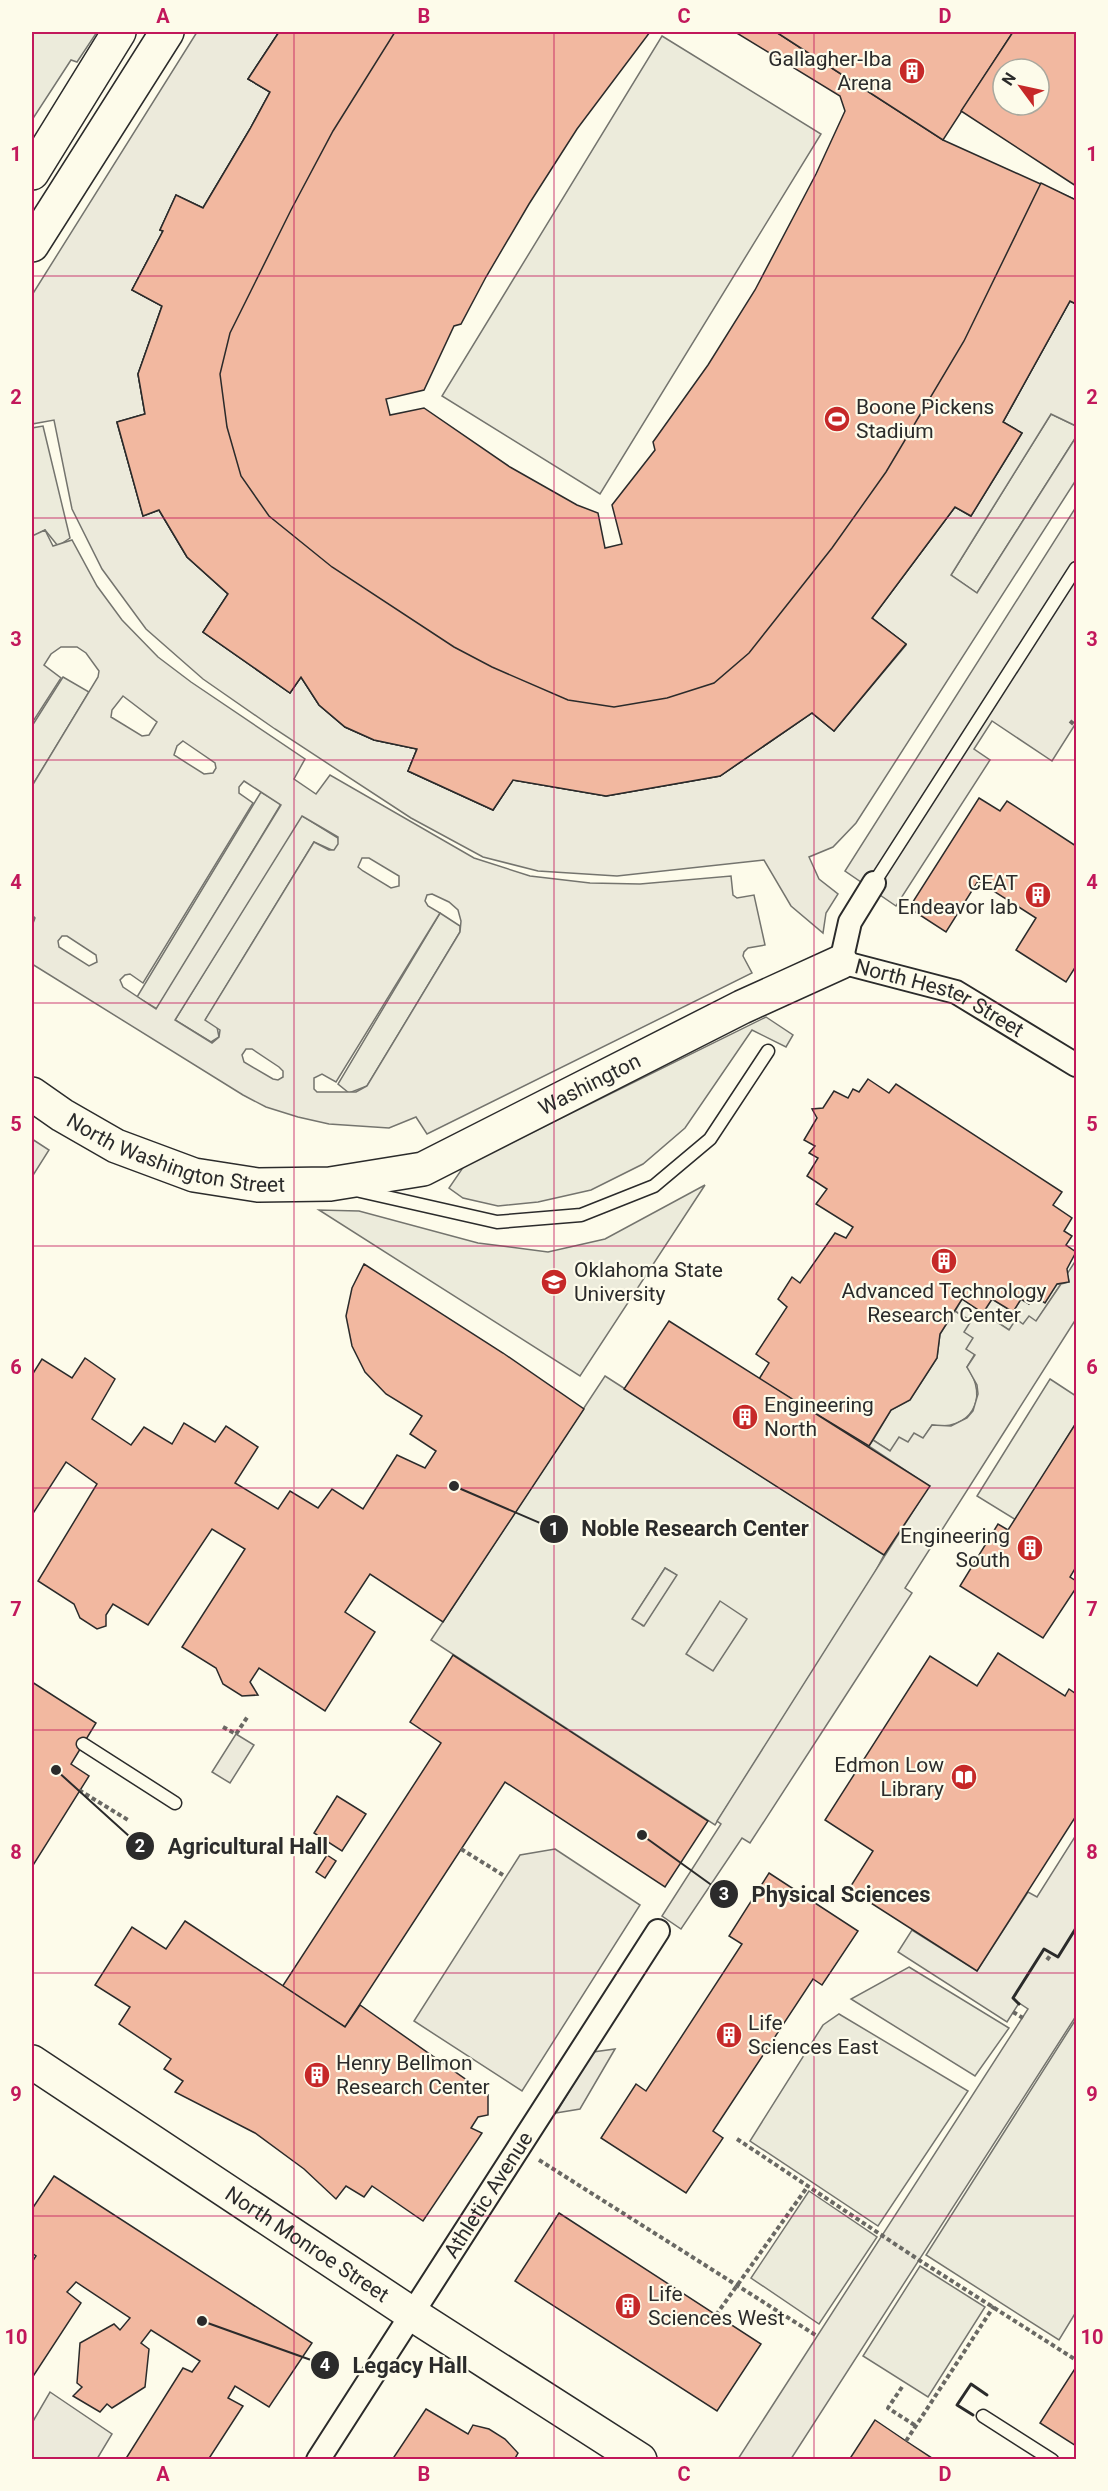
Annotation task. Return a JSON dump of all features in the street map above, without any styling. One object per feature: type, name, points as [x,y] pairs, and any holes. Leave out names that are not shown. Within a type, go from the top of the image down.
[{"type":"street","points":[[32,172],[118,32]]},
{"type":"street","points":[[32,245],[167,32]]},
{"type":"street","name":"North Hester Street","points":[[874,883],[850,922],[841,962],[956,992],[1077,1065]]},
{"type":"street","name":"Washington","points":[[330,1184],[423,1169],[742,1006],[841,962]]},
{"type":"street","name":"North Washington Street","points":[[32,1094],[62,1115],[116,1146],[194,1174],[258,1185],[330,1184]]},
{"type":"street","name":"Athletic Avenue","points":[[318,2460],[658,1931]]},
{"type":"street","name":"North Monroe Street","points":[[32,2062],[412,2314],[640,2460]]},
{"type":"lane","points":[[874,883],[1077,568]]},
{"type":"lane","points":[[330,1184],[497,1222],[580,1215],[654,1186],[710,1139],[768,1051]]},
{"type":"lane","points":[[83,1744],[175,1803]]},
{"type":"lane","points":[[983,2416],[1052,2460]]},
{"type":"path","points":[[1070,721],[1077,726]]},
{"type":"path","points":[[224,1727],[236,1734],[248,1716]]},
{"type":"path","points":[[79,1790],[128,1820]]},
{"type":"path","points":[[461,1849],[503,1875]]},
{"type":"path","points":[[1047,1960],[1052,1953]]},
{"type":"path","points":[[1013,2012],[1023,2018]]},
{"type":"path","points":[[737,2139],[1077,2360]]},
{"type":"path","points":[[519,2148],[817,2336]]},
{"type":"path","points":[[716,2315],[739,2286],[808,2186]]},
{"type":"path","points":[[906,2441],[994,2306]]},
{"type":"path","points":[[902,2387],[888,2408],[916,2426]]},
{"type":"shaded area","points":[[32,32],[97,32],[77,62],[71,60],[32,120]]},
{"type":"shaded area","points":[[197,32],[279,32],[248,79],[270,92],[250,129],[203,208],[176,196],[160,230],[163,231],[132,290],[162,306],[138,374],[145,414],[117,423],[143,515],[159,510],[187,557],[228,594],[203,632],[290,693],[301,677],[319,705],[345,727],[374,740],[417,749],[408,771],[493,810],[513,780],[606,796],[720,776],[812,713],[834,731],[906,645],[872,618],[955,507],[970,516],[1003,422],[1070,301],[1076,304],[1076,426],[1051,414],[951,575],[977,593],[1076,437],[1076,480],[856,823],[833,847],[809,857],[819,879],[838,894],[826,913],[823,933],[791,906],[764,860],[617,876],[538,871],[483,857],[411,818],[203,679],[146,629],[102,569],[72,509],[54,420],[32,424],[32,295]]},
{"type":"shaded area","points":[[662,36],[821,134],[600,494],[442,396]]},
{"type":"shaded area","points":[[1051,414],[1076,426],[1076,437],[977,593],[951,575]]},
{"type":"shaded area","points":[[43,426],[70,538],[58,546],[45,530],[32,537],[32,428]]},
{"type":"shaded area","points":[[1076,507],[1076,723],[1052,761],[992,721],[974,749],[990,760],[896,906],[845,871]]},
{"type":"shaded area","points":[[45,530],[53,546],[72,540],[97,586],[122,620],[158,657],[305,759],[294,779],[316,794],[330,775],[474,858],[530,876],[590,883],[640,884],[731,876],[733,895],[737,898],[754,895],[765,945],[748,948],[744,952],[743,956],[752,973],[427,1134],[416,1117],[389,1128],[329,1124],[266,1107],[243,1095],[32,964],[32,926],[35,918],[32,915],[32,786],[98,677],[99,671],[86,653],[77,647],[61,647],[51,654],[44,665],[61,678],[32,723],[32,536]],"holes":[[[123,696],[157,722],[149,735],[142,736],[111,717],[112,710]],[[183,741],[215,763],[216,768],[213,773],[204,774],[174,755],[177,746]],[[244,781],[281,805],[156,1009],[123,987],[120,980],[130,974],[143,983],[253,803],[239,793],[239,787]],[[302,816],[338,837],[338,844],[334,850],[329,850],[314,842],[205,1020],[220,1030],[219,1037],[212,1043],[175,1020]],[[362,858],[369,858],[399,876],[399,886],[391,888],[358,867]],[[432,894],[449,902],[458,910],[461,921],[460,932],[367,1086],[356,1092],[317,1092],[314,1089],[314,1078],[322,1074],[336,1082],[440,913],[428,906],[425,901],[427,895]],[[62,936],[67,936],[96,955],[97,962],[89,966],[59,947],[58,941]],[[246,1049],[252,1049],[279,1067],[283,1071],[283,1077],[278,1080],[273,1079],[244,1062],[242,1055]]]},
{"type":"shaded area","points":[[63,677],[89,692],[32,786],[32,726]]},
{"type":"shaded area","points":[[261,792],[281,804],[157,1009],[137,997]]},
{"type":"shaded area","points":[[301,815],[338,838],[339,844],[334,851],[314,842],[206,1019],[217,1027],[219,1037],[211,1042],[175,1020]]},
{"type":"shaded area","points":[[440,913],[460,926],[460,932],[367,1086],[349,1093],[338,1084]]},
{"type":"shaded area","points":[[766,1017],[793,1035],[786,1047],[752,1030],[685,1128],[643,1164],[591,1190],[538,1202],[498,1206],[463,1198],[449,1188],[464,1166]]},
{"type":"shaded area","points":[[32,1139],[49,1150],[32,1177]]},
{"type":"shaded area","points":[[705,1185],[580,1376],[319,1210],[359,1211],[478,1243],[548,1252],[605,1239]]},
{"type":"shaded area","points":[[1076,1260],[1076,1319],[905,1588],[912,1593],[835,1712],[750,1843],[742,1838],[681,1929],[662,1916],[721,1824],[717,1821],[929,1486],[869,1446],[873,1440],[890,1451],[899,1437],[908,1442],[914,1433],[923,1438],[932,1425],[951,1426],[967,1418],[973,1411],[978,1394],[977,1385],[967,1367],[975,1355],[966,1349],[973,1338],[964,1332],[971,1321],[955,1311],[962,1299],[1009,1330],[1016,1319],[1023,1324],[1029,1316],[1036,1321],[1061,1284],[1069,1282],[1067,1274]]},
{"type":"shaded area","points":[[1061,1284],[1036,1322],[1009,1330],[983,1313],[992,1299],[1013,1312],[1021,1299],[1029,1304],[1034,1296]]},
{"type":"shaded area","points":[[955,1311],[971,1321],[975,1354],[967,1367],[977,1390],[972,1410],[966,1418],[957,1423],[945,1426],[932,1425],[923,1439],[890,1451],[873,1440],[891,1410],[910,1400],[937,1358],[940,1334]]},
{"type":"shaded area","points":[[605,1376],[884,1555],[871,1580],[715,1825],[431,1640]],"holes":[[[665,1568],[676,1575],[643,1626],[633,1618]]]},
{"type":"shaded area","points":[[1050,1379],[1076,1396],[1076,1423],[1016,1520],[977,1496]]},
{"type":"shaded area","points":[[665,1568],[677,1575],[644,1626],[632,1619]]},
{"type":"shaded area","points":[[720,1601],[747,1619],[713,1671],[686,1654]]},
{"type":"shaded area","points":[[236,1734],[254,1745],[230,1783],[212,1772]]},
{"type":"shaded area","points":[[1076,1835],[1076,2016],[791,2459],[738,2459],[1028,2009],[1019,2003],[1007,2022],[898,1952],[912,1930],[977,1971],[1028,1892],[1037,1897]]},
{"type":"shaded area","points":[[555,1849],[640,1905],[522,2091],[414,2021],[520,1855]]},
{"type":"shaded area","points":[[909,1967],[1009,2028],[975,2076],[851,1999]]},
{"type":"shaded area","points":[[839,2014],[968,2091],[878,2226],[750,2141],[823,2025]]},
{"type":"shaded area","points":[[1076,2019],[1076,2312],[1059,2340],[926,2255]]},
{"type":"shaded area","points":[[615,2049],[580,2109],[556,2113],[593,2052]]},
{"type":"shaded area","points":[[809,2191],[877,2237],[819,2324],[751,2278]]},
{"type":"shaded area","points":[[920,2266],[985,2307],[928,2397],[863,2356]]},
{"type":"shaded area","points":[[50,2392],[112,2434],[97,2459],[32,2459],[32,2423]]},
{"type":"building","name":"Boone Pickens Stadium","points":[[279,32],[650,32],[577,129],[529,204],[461,324],[454,326],[424,390],[386,399],[390,415],[424,408],[510,467],[577,505],[598,513],[605,548],[622,544],[612,505],[655,450],[653,442],[708,365],[755,290],[816,174],[845,111],[840,96],[735,32],[776,32],[943,140],[1076,200],[1076,304],[1070,301],[1003,422],[1022,433],[971,516],[955,507],[872,618],[906,644],[834,731],[812,713],[720,776],[606,796],[513,780],[493,810],[408,771],[417,749],[374,740],[345,727],[319,705],[301,677],[290,693],[203,632],[228,594],[187,557],[159,510],[143,516],[117,422],[145,414],[138,374],[162,306],[132,290],[163,231],[160,230],[176,195],[203,208],[250,129],[270,92],[248,79]]},
{"type":"building","points":[[279,32],[395,32],[333,131],[230,333],[220,374],[227,427],[241,476],[269,516],[332,567],[454,647],[492,667],[568,700],[614,707],[667,698],[714,683],[749,653],[832,548],[886,472],[964,341],[1041,183],[1076,200],[1076,304],[1070,301],[1003,422],[1022,433],[971,516],[955,507],[872,618],[906,644],[834,731],[812,713],[720,776],[606,796],[513,780],[493,810],[408,771],[417,749],[374,740],[345,727],[319,705],[301,677],[290,693],[203,632],[228,594],[187,557],[159,510],[143,516],[117,422],[145,414],[138,374],[162,306],[132,290],[163,231],[160,230],[176,195],[203,208],[250,129],[270,92],[248,79]]},
{"type":"building","name":"Gallagher-Iba Arena","points":[[776,32],[1013,32],[997,57],[991,57],[991,66],[943,140]]},
{"type":"building","points":[[1013,32],[1076,32],[1076,186],[961,111],[991,65],[991,117],[1051,117],[1051,57],[997,57]]},
{"type":"building","name":"CEAT Endeavor lab","points":[[979,798],[1000,811],[1007,801],[1076,846],[1076,966],[1066,982],[1016,950],[1036,918],[978,881],[946,932],[909,908]]},
{"type":"building","name":"Advanced Technology Research Center","points":[[868,1079],[889,1093],[896,1084],[1062,1192],[1053,1205],[1072,1218],[1064,1231],[1072,1236],[1066,1245],[1076,1252],[1067,1269],[1069,1282],[1057,1284],[1045,1303],[1034,1296],[1029,1304],[1021,1299],[1013,1312],[992,1299],[983,1313],[962,1299],[940,1334],[937,1358],[910,1400],[891,1410],[869,1446],[759,1379],[769,1363],[756,1354],[787,1307],[778,1299],[792,1277],[800,1283],[835,1233],[846,1238],[853,1227],[816,1204],[827,1189],[807,1176],[818,1158],[809,1153],[815,1146],[804,1140],[817,1118],[812,1109],[823,1108],[834,1091],[848,1098],[853,1089],[859,1092]]},
{"type":"building","points":[[364,1264],[503,1353],[584,1409],[443,1622],[370,1574],[345,1612],[375,1632],[325,1711],[259,1668],[250,1682],[258,1695],[242,1696],[223,1684],[216,1668],[182,1647],[245,1549],[212,1529],[148,1625],[113,1604],[106,1615],[106,1626],[97,1629],[80,1618],[74,1604],[38,1581],[97,1484],[66,1462],[32,1515],[32,1375],[42,1359],[72,1378],[85,1358],[115,1379],[92,1419],[131,1445],[144,1427],[172,1444],[184,1423],[215,1442],[226,1426],[258,1447],[235,1483],[278,1509],[290,1491],[318,1508],[332,1489],[363,1509],[397,1455],[425,1468],[436,1451],[410,1434],[422,1416],[386,1394],[365,1372],[352,1346],[346,1316],[352,1288]]},
{"type":"building","name":"Engineering North","points":[[669,1321],[930,1486],[884,1555],[624,1389]]},
{"type":"building","name":"Engineering South","points":[[1076,1423],[1076,1567],[1070,1577],[1076,1581],[1076,1588],[1043,1638],[960,1586],[998,1524],[1008,1530]]},
{"type":"building","name":"Edmon Low Library","points":[[998,1653],[1065,1696],[1069,1689],[1076,1694],[1076,1816],[977,1971],[849,1889],[873,1851],[825,1820],[930,1656],[977,1686]]},
{"type":"building","points":[[453,1655],[708,1821],[665,1887],[505,1782],[345,2027],[282,1987],[441,1743],[410,1722]]},
{"type":"building","points":[[32,1682],[96,1723],[71,1764],[89,1776],[32,1867]]},
{"type":"building","points":[[337,1796],[366,1814],[342,1851],[314,1833]]},
{"type":"building","points":[[327,1855],[336,1861],[325,1878],[316,1872]]},
{"type":"building","name":"Life Sciences East","points":[[769,1873],[858,1931],[822,1985],[813,1979],[713,2131],[723,2138],[686,2193],[601,2138],[636,2084],[646,2091],[742,1944],[729,1936]]},
{"type":"building","name":"Henry Bellmon Research Center","points":[[185,1921],[345,2027],[360,2005],[488,2095],[488,2115],[478,2117],[471,2128],[482,2133],[423,2221],[372,2186],[364,2197],[346,2186],[336,2199],[304,2169],[255,2133],[175,2092],[183,2081],[164,2069],[171,2059],[119,2024],[130,2007],[95,1985],[132,1927],[166,1949]]},
{"type":"building","points":[[54,2176],[312,2343],[269,2407],[235,2386],[228,2398],[243,2406],[208,2460],[125,2460],[183,2368],[192,2372],[200,2361],[151,2330],[141,2343],[149,2349],[145,2387],[112,2408],[107,2404],[100,2412],[73,2396],[82,2387],[77,2383],[80,2343],[114,2324],[120,2330],[130,2318],[76,2282],[67,2292],[81,2303],[32,2378],[32,2262],[36,2256],[32,2253],[32,2209]]},
{"type":"building","name":"Life Sciences West","points":[[559,2213],[761,2344],[717,2411],[515,2281]]},
{"type":"building","points":[[1076,2367],[1076,2446],[1040,2423]]},
{"type":"building","points":[[426,2409],[468,2434],[473,2425],[489,2429],[505,2439],[518,2453],[514,2460],[392,2460]]},
{"type":"building","points":[[875,2420],[906,2441],[935,2460],[849,2460]]},
{"type":"wall","points":[[1019,2004],[1013,1998],[1044,1949],[1058,1957],[1076,1928]]},
{"type":"wall","points":[[973,2415],[957,2405],[971,2384],[987,2395]]},
{"type":"place","name":"Gallagher-Iba Arena","points":[[912,71]]},
{"type":"place","name":"Boone Pickens Stadium","points":[[837,419]]},
{"type":"place","name":"CEAT Endeavor lab","points":[[1038,895]]},
{"type":"place","name":"Advanced Technology Research Center","points":[[944,1261]]},
{"type":"place","name":"Oklahoma State University","points":[[554,1282]]},
{"type":"place","name":"Engineering North","points":[[745,1417]]},
{"type":"place","name":"Noble Research Center","points":[[454,1486]]},
{"type":"place","name":"Engineering South","points":[[1030,1548]]},
{"type":"place","name":"Agricultural Hall","points":[[56,1770]]},
{"type":"place","name":"Edmon Low Library","points":[[964,1777]]},
{"type":"place","name":"Physical Sciences","points":[[642,1835]]},
{"type":"place","name":"Life Sciences East","points":[[729,2035]]},
{"type":"place","name":"Henry Bellmon Research Center","points":[[317,2075]]},
{"type":"place","name":"Life Sciences West","points":[[628,2306]]},
{"type":"place","name":"Legacy Hall","points":[[202,2321]]}]
